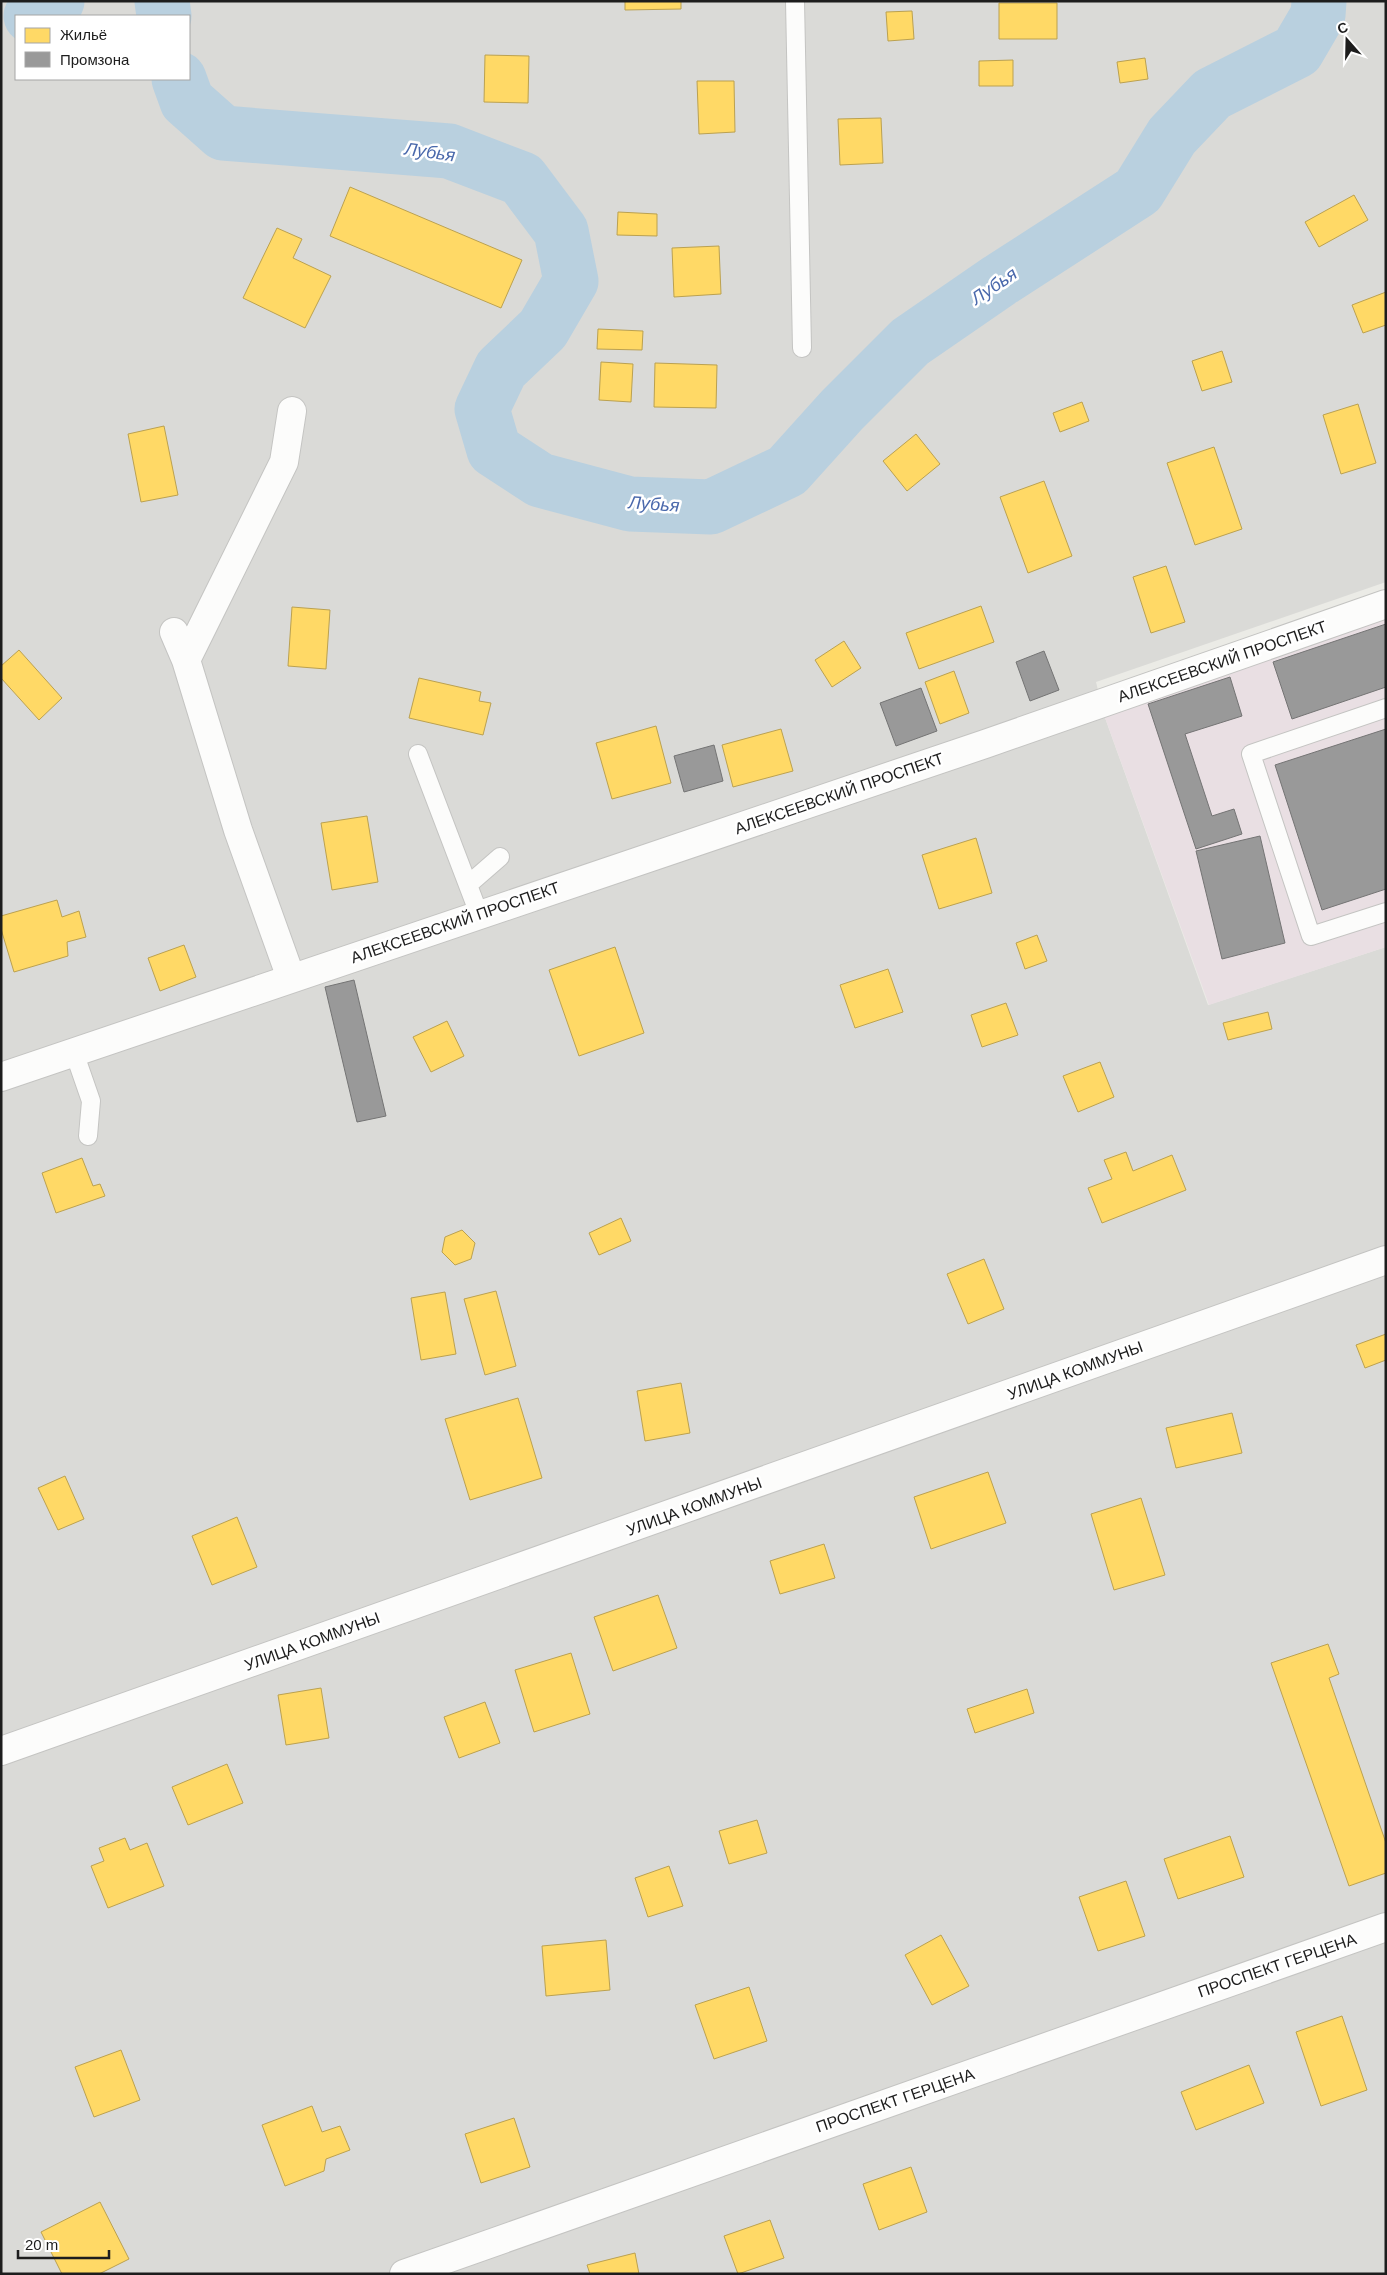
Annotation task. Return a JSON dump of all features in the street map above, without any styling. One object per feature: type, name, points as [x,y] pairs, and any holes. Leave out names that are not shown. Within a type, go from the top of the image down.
[{"type":"street","points":[[186,660],[284,462],[292,411]]},
{"type":"street","name":"АЛЕКСЕЕВСКИЙ ПРОСПЕКТ","points":[[1,1077],[975,747],[1386,604]]},
{"type":"street","points":[[174,632],[186,660],[238,830],[290,978]]},
{"type":"street","name":"УЛИЦА КОММУНЫ","points":[[1,1751],[1386,1260]]},
{"type":"street","name":"ПРОСПЕКТ ГЕРЦЕНА","points":[[404,2274],[1386,1927]]},
{"type":"lane","points":[[795,1],[802,348]]},
{"type":"lane","points":[[1386,708],[1251,754],[1311,936],[1386,912]]},
{"type":"lane","points":[[418,754],[479,914]]},
{"type":"lane","points":[[469,884],[500,858]]},
{"type":"lane","points":[[74,1052],[91,1101],[88,1136]]},
{"type":"shaded area","points":[[1,1],[1386,1],[1386,582],[1096,682],[1104,715],[1208,1005],[1386,947],[1386,2274],[1,2274]]},
{"type":"shaded area","points":[[1386,617],[1386,947],[1209,1005],[1104,715]]},
{"type":"building: Жильё","points":[[625,1],[681,1],[681,9],[625,10]]},
{"type":"building: Жильё","points":[[999,3],[1057,3],[1057,39],[999,39]]},
{"type":"building: Жильё","points":[[912,11],[914,39],[888,41],[886,12]]},
{"type":"building: Жильё","points":[[485,55],[529,56],[528,103],[484,102]]},
{"type":"building: Жильё","points":[[1145,58],[1148,79],[1120,83],[1117,62]]},
{"type":"building: Жильё","points":[[1013,60],[1013,86],[979,86],[979,61]]},
{"type":"building: Жильё","points":[[697,81],[734,81],[735,132],[699,134]]},
{"type":"building: Жильё","points":[[881,118],[883,163],[840,165],[838,119]]},
{"type":"building: Жильё","points":[[350,187],[522,260],[501,308],[330,236]]},
{"type":"building: Жильё","points":[[1354,195],[1368,220],[1319,247],[1305,222]]},
{"type":"building: Жильё","points":[[618,212],[657,214],[657,236],[617,235]]},
{"type":"building: Жильё","points":[[277,228],[302,239],[293,258],[331,276],[305,328],[243,298]]},
{"type":"building: Жильё","points":[[719,246],[721,294],[674,297],[672,248]]},
{"type":"building: Жильё","points":[[1386,292],[1386,325],[1363,333],[1352,305]]},
{"type":"building: Жильё","points":[[598,329],[643,331],[642,350],[597,349]]},
{"type":"building: Жильё","points":[[1222,351],[1232,382],[1202,391],[1192,361]]},
{"type":"building: Жильё","points":[[601,362],[633,364],[631,402],[599,400]]},
{"type":"building: Жильё","points":[[655,363],[717,365],[716,408],[654,407]]},
{"type":"building: Жильё","points":[[1082,402],[1089,421],[1060,432],[1053,413]]},
{"type":"building: Жильё","points":[[1358,404],[1376,463],[1341,474],[1323,415]]},
{"type":"building: Жильё","points":[[164,426],[178,495],[141,502],[128,434]]},
{"type":"building: Жильё","points":[[916,434],[940,464],[907,491],[883,461]]},
{"type":"building: Жильё","points":[[1214,447],[1242,529],[1195,545],[1167,463]]},
{"type":"building: Жильё","points":[[1044,481],[1072,556],[1028,573],[1000,497]]},
{"type":"building: Жильё","points":[[1166,566],[1185,622],[1151,633],[1133,577]]},
{"type":"building: Жильё","points":[[981,606],[994,642],[919,669],[906,633]]},
{"type":"building: Жильё","points":[[292,607],[330,610],[326,669],[288,666]]},
{"type":"building: Жильё","points":[[844,641],[861,668],[832,687],[815,660]]},
{"type":"building: Жильё","points":[[19,650],[62,698],[39,720],[1,678],[1,666]]},
{"type":"building: Жильё","points":[[954,671],[969,713],[940,724],[925,682]]},
{"type":"building: Жильё","points":[[419,678],[481,692],[479,701],[491,703],[483,735],[409,718]]},
{"type":"building: Жильё","points":[[656,726],[671,783],[612,799],[596,743]]},
{"type":"building: Жильё","points":[[781,729],[793,771],[733,787],[722,745]]},
{"type":"building: Жильё","points":[[367,816],[378,882],[332,890],[321,823]]},
{"type":"building: Жильё","points":[[976,838],[992,893],[939,909],[922,855]]},
{"type":"building: Жильё","points":[[57,900],[62,917],[79,911],[86,937],[67,942],[68,956],[14,972],[1,929],[1,916]]},
{"type":"building: Жильё","points":[[1037,935],[1047,961],[1025,969],[1016,943]]},
{"type":"building: Жильё","points":[[184,945],[196,977],[160,991],[148,958]]},
{"type":"building: Жильё","points":[[615,947],[644,1033],[579,1056],[549,970]]},
{"type":"building: Жильё","points":[[888,969],[903,1012],[855,1028],[840,985]]},
{"type":"building: Жильё","points":[[1006,1003],[1018,1035],[982,1047],[971,1015]]},
{"type":"building: Жильё","points":[[1268,1012],[1272,1029],[1228,1040],[1223,1023]]},
{"type":"building: Жильё","points":[[447,1021],[464,1056],[431,1072],[413,1037]]},
{"type":"building: Жильё","points":[[1100,1062],[1114,1097],[1078,1112],[1063,1076]]},
{"type":"building: Жильё","points":[[1126,1152],[1133,1171],[1172,1155],[1186,1190],[1102,1223],[1088,1188],[1112,1179],[1104,1160]]},
{"type":"building: Жильё","points":[[82,1158],[93,1186],[100,1184],[105,1196],[56,1213],[42,1173]]},
{"type":"building: Жильё","points":[[621,1218],[631,1241],[599,1255],[589,1233]]},
{"type":"building: Жильё","points":[[462,1230],[475,1243],[471,1259],[455,1265],[442,1252],[445,1237]]},
{"type":"building: Жильё","points":[[984,1259],[1004,1309],[968,1324],[947,1274]]},
{"type":"building: Жильё","points":[[496,1291],[516,1366],[485,1375],[464,1299]]},
{"type":"building: Жильё","points":[[445,1292],[456,1354],[421,1360],[411,1298]]},
{"type":"building: Жильё","points":[[1386,1334],[1386,1360],[1365,1368],[1356,1345]]},
{"type":"building: Жильё","points":[[681,1383],[690,1433],[645,1441],[637,1391]]},
{"type":"building: Жильё","points":[[518,1398],[542,1478],[470,1500],[445,1419]]},
{"type":"building: Жильё","points":[[1232,1413],[1242,1453],[1176,1468],[1166,1428]]},
{"type":"building: Жильё","points":[[988,1472],[1006,1523],[931,1549],[914,1497]]},
{"type":"building: Жильё","points":[[65,1476],[84,1519],[58,1530],[38,1488]]},
{"type":"building: Жильё","points":[[1141,1498],[1165,1575],[1114,1590],[1091,1514]]},
{"type":"building: Жильё","points":[[237,1517],[257,1567],[212,1585],[192,1536]]},
{"type":"building: Жильё","points":[[824,1544],[835,1578],[780,1594],[770,1561]]},
{"type":"building: Жильё","points":[[658,1595],[677,1648],[613,1671],[594,1617]]},
{"type":"building: Жильё","points":[[1328,1644],[1339,1674],[1329,1678],[1386,1843],[1386,1873],[1349,1886],[1271,1663]]},
{"type":"building: Жильё","points":[[571,1653],[590,1714],[534,1732],[515,1670]]},
{"type":"building: Жильё","points":[[321,1688],[329,1738],[286,1745],[278,1695]]},
{"type":"building: Жильё","points":[[1027,1689],[1034,1713],[975,1733],[967,1709]]},
{"type":"building: Жильё","points":[[485,1702],[500,1743],[459,1758],[444,1717]]},
{"type":"building: Жильё","points":[[227,1764],[243,1803],[188,1825],[172,1787]]},
{"type":"building: Жильё","points":[[757,1820],[767,1853],[729,1864],[719,1831]]},
{"type":"building: Жильё","points":[[1230,1836],[1244,1877],[1178,1899],[1164,1859]]},
{"type":"building: Жильё","points":[[125,1838],[130,1850],[147,1843],[164,1886],[108,1908],[91,1866],[104,1861],[99,1848]]},
{"type":"building: Жильё","points":[[669,1866],[683,1906],[648,1917],[635,1878]]},
{"type":"building: Жильё","points":[[1126,1881],[1145,1936],[1098,1951],[1079,1897]]},
{"type":"building: Жильё","points":[[941,1935],[969,1986],[932,2005],[905,1955]]},
{"type":"building: Жильё","points":[[606,1940],[610,1990],[546,1996],[542,1946]]},
{"type":"building: Жильё","points":[[749,1987],[767,2041],[714,2059],[695,2005]]},
{"type":"building: Жильё","points":[[1342,2016],[1367,2090],[1321,2106],[1296,2032]]},
{"type":"building: Жильё","points":[[121,2050],[140,2100],[94,2117],[75,2067]]},
{"type":"building: Жильё","points":[[1249,2065],[1264,2103],[1196,2130],[1181,2092]]},
{"type":"building: Жильё","points":[[312,2106],[322,2132],[340,2126],[350,2150],[326,2159],[324,2171],[285,2186],[262,2125]]},
{"type":"building: Жильё","points":[[514,2118],[530,2167],[481,2183],[465,2134]]},
{"type":"building: Жильё","points":[[911,2167],[927,2212],[879,2230],[863,2184]]},
{"type":"building: Жильё","points":[[100,2202],[129,2259],[99,2274],[62,2274],[41,2232]]},
{"type":"building: Жильё","points":[[770,2220],[784,2258],[738,2274],[724,2236]]},
{"type":"building: Жильё","points":[[635,2253],[639,2274],[590,2274],[587,2265]]},
{"type":"building: Промзона","points":[[1386,624],[1386,687],[1292,719],[1273,662]]},
{"type":"building: Промзона","points":[[1044,651],[1059,690],[1030,701],[1016,662]]},
{"type":"building: Промзона","points":[[1230,677],[1242,716],[1185,734],[1212,816],[1234,809],[1242,834],[1196,849],[1148,704]]},
{"type":"building: Промзона","points":[[921,688],[937,731],[896,746],[880,703]]},
{"type":"building: Промзона","points":[[1386,729],[1386,889],[1322,910],[1275,765]]},
{"type":"building: Промзона","points":[[714,745],[723,781],[684,792],[674,756]]},
{"type":"building: Промзона","points":[[1260,836],[1285,943],[1222,959],[1196,851]]},
{"type":"building: Промзона","points":[[354,980],[386,1116],[357,1122],[325,987]]},
{"type":"waterway","name":"Лубья","points":[[33,15],[57,1]]},
{"type":"waterway","name":"Лубья","points":[[162,1],[164,15]]},
{"type":"waterway","name":"Лубья","points":[[179,80],[187,101],[223,133],[449,151],[522,179],[561,231],[571,281],[543,329],[501,369],[482,409],[494,450],[540,480],[630,504],[711,507],[787,471],[842,410],[910,342],[1000,280],[1138,191],[1172,136],[1212,94],[1297,51],[1318,15],[1319,1]]}]
